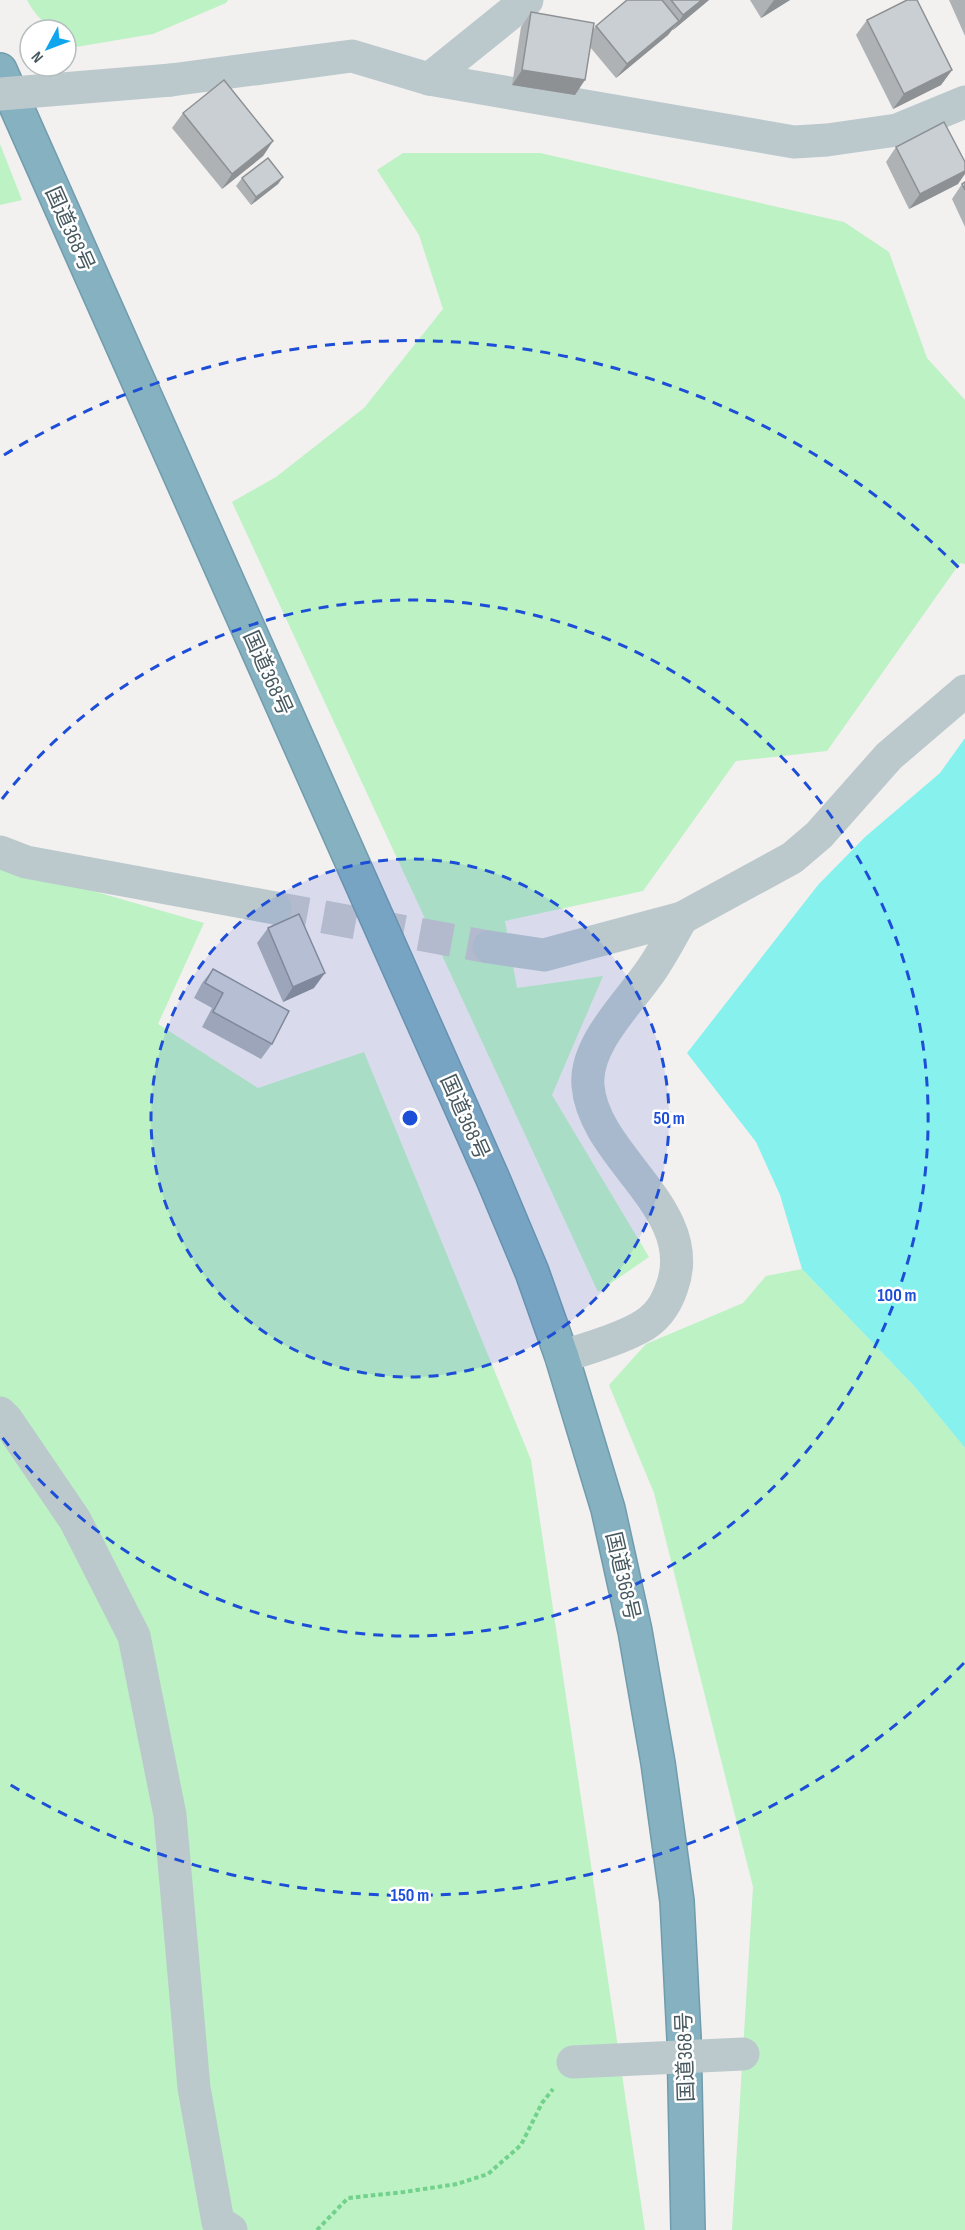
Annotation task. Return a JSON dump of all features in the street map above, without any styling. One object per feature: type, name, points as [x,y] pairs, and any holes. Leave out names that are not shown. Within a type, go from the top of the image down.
[{"type":"highway","name":"国道368号","points":[[0,70],[493,1179],[532,1272],[562,1357],[608,1509],[635,1631],[659,1775],[677,1901],[685,2049],[688,2230]]},
{"type":"street","points":[[429,80],[527,0]]},
{"type":"street","points":[[0,94],[171,80],[352,56],[429,80],[794,142],[827,140],[897,130],[965,102]]},
{"type":"street","points":[[489,947],[544,955],[682,918],[792,858],[819,835],[889,756],[965,692]]},
{"type":"street","points":[[0,852],[26,862],[275,908]]},
{"type":"street","points":[[562,1357],[640,1328],[665,1307],[678,1272],[678,1248],[666,1219],[602,1127],[591,1103],[587,1085],[590,1060],[601,1038],[653,969],[682,918]]},
{"type":"street","points":[[0,1413],[75,1520],[134,1636],[170,1815],[194,2088],[218,2222],[231,2230]]},
{"type":"street","points":[[573,2062],[743,2054]]},
{"type":"path","points":[[317,2230],[348,2198],[457,2184],[488,2174],[521,2145],[542,2103],[573,2062]]},
{"type":"green space","points":[[27,0],[228,0],[226,3],[153,34],[78,47],[78,18],[40,18]]},
{"type":"green space","points":[[0,144],[22,200],[0,205]]},
{"type":"green space","points":[[403,153],[540,153],[844,222],[889,252],[927,358],[965,400],[965,564],[960,563],[827,751],[736,761],[643,891],[505,921],[517,988],[603,976],[552,1095],[649,1257],[598,1292],[232,502],[276,477],[364,408],[443,309],[419,235],[377,170]]},
{"type":"green space","points":[[0,864],[204,923],[158,1024],[258,1088],[364,1052],[531,1460],[645,2230],[0,2230]]},
{"type":"green space","points":[[802,1269],[914,1386],[965,1448],[965,2230],[732,2230],[753,1887],[654,1493],[609,1385],[646,1344],[743,1303],[766,1276]]},
{"type":"water","points":[[965,738],[965,1448],[914,1386],[802,1269],[780,1195],[756,1142],[687,1053],[818,885],[865,837],[940,773]]},
{"type":"building","points":[[627,0],[662,0],[679,21],[627,64],[596,26]]},
{"type":"building","points":[[671,0],[702,0],[683,15]]},
{"type":"building","points":[[907,0],[917,0],[952,70],[904,94],[867,20]]},
{"type":"building","points":[[531,12],[594,23],[585,80],[522,70]]},
{"type":"building","points":[[224,80],[273,141],[232,174],[183,113]]},
{"type":"building","points":[[944,122],[965,162],[965,171],[920,194],[896,147]]},
{"type":"building","points":[[268,158],[283,177],[256,197],[242,178]]},
{"type":"building","points":[[299,914],[325,973],[293,987],[268,928]]},
{"type":"building","points":[[213,969],[289,1011],[272,1044],[213,1012],[223,993],[205,983]]},
{"type":"tunnel","points":[[275,908],[489,947]]}]
